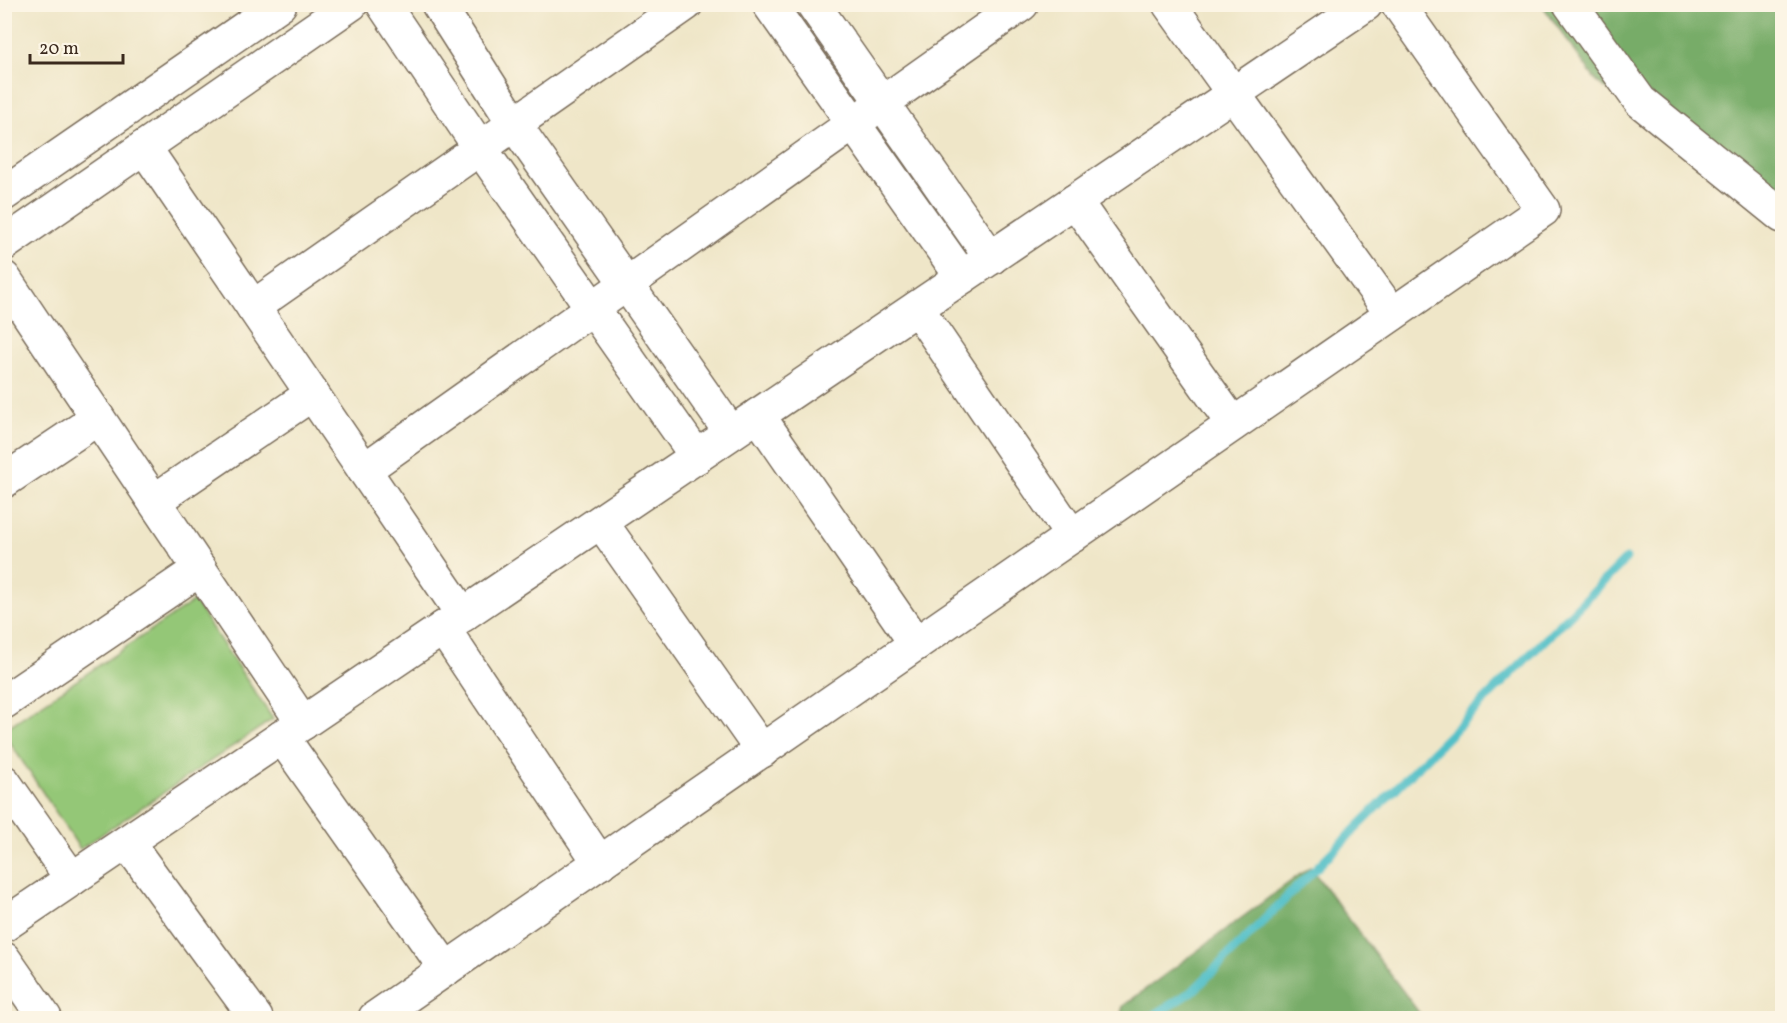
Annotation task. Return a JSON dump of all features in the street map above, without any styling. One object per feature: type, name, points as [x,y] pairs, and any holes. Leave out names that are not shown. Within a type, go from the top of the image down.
[{"type":"street","points":[[4,194],[280,4]]},
{"type":"street","points":[[4,244],[351,4]]},
{"type":"street","points":[[383,4],[480,148],[697,457]]},
{"type":"street","points":[[438,4],[515,125],[731,433]]},
{"type":"street","points":[[253,308],[686,4]]},
{"type":"street","points":[[769,4],[962,277]]},
{"type":"street","points":[[813,4],[991,258]]},
{"type":"street","points":[[363,470],[1022,4]]},
{"type":"street","points":[[1169,4],[1232,95],[1392,314]]},
{"type":"street","points":[[4,925],[1366,4]]},
{"type":"street","points":[[375,1018],[1543,210],[1398,4]]},
{"type":"street","points":[[1570,4],[1640,101],[1782,216]]},
{"type":"street","points":[[144,147],[363,470],[600,863]]},
{"type":"street","points":[[1075,201],[1233,424]]},
{"type":"street","points":[[4,278],[200,569],[293,730],[446,969]]},
{"type":"street","points":[[917,308],[1072,536]]},
{"type":"street","points":[[154,501],[312,394]]},
{"type":"street","points":[[758,415],[916,644]]},
{"type":"street","points":[[4,481],[98,418]]},
{"type":"street","points":[[601,522],[762,751]]},
{"type":"street","points":[[4,702],[200,569]]},
{"type":"street","points":[[4,782],[72,879]]},
{"type":"street","points":[[127,842],[256,1018]]},
{"type":"street","points":[[4,959],[45,1018]]},
{"type":"green space","points":[[1542,5],[1782,5],[1782,229],[1688,146],[1597,82]]},
{"type":"green space","points":[[194,601],[273,719],[80,849],[5,735],[5,729]]},
{"type":"green space","points":[[1310,867],[1423,1018],[1120,1018],[1123,1006]]},
{"type":"waterway","points":[[1150,1018],[1194,990],[1626,559]]}]
